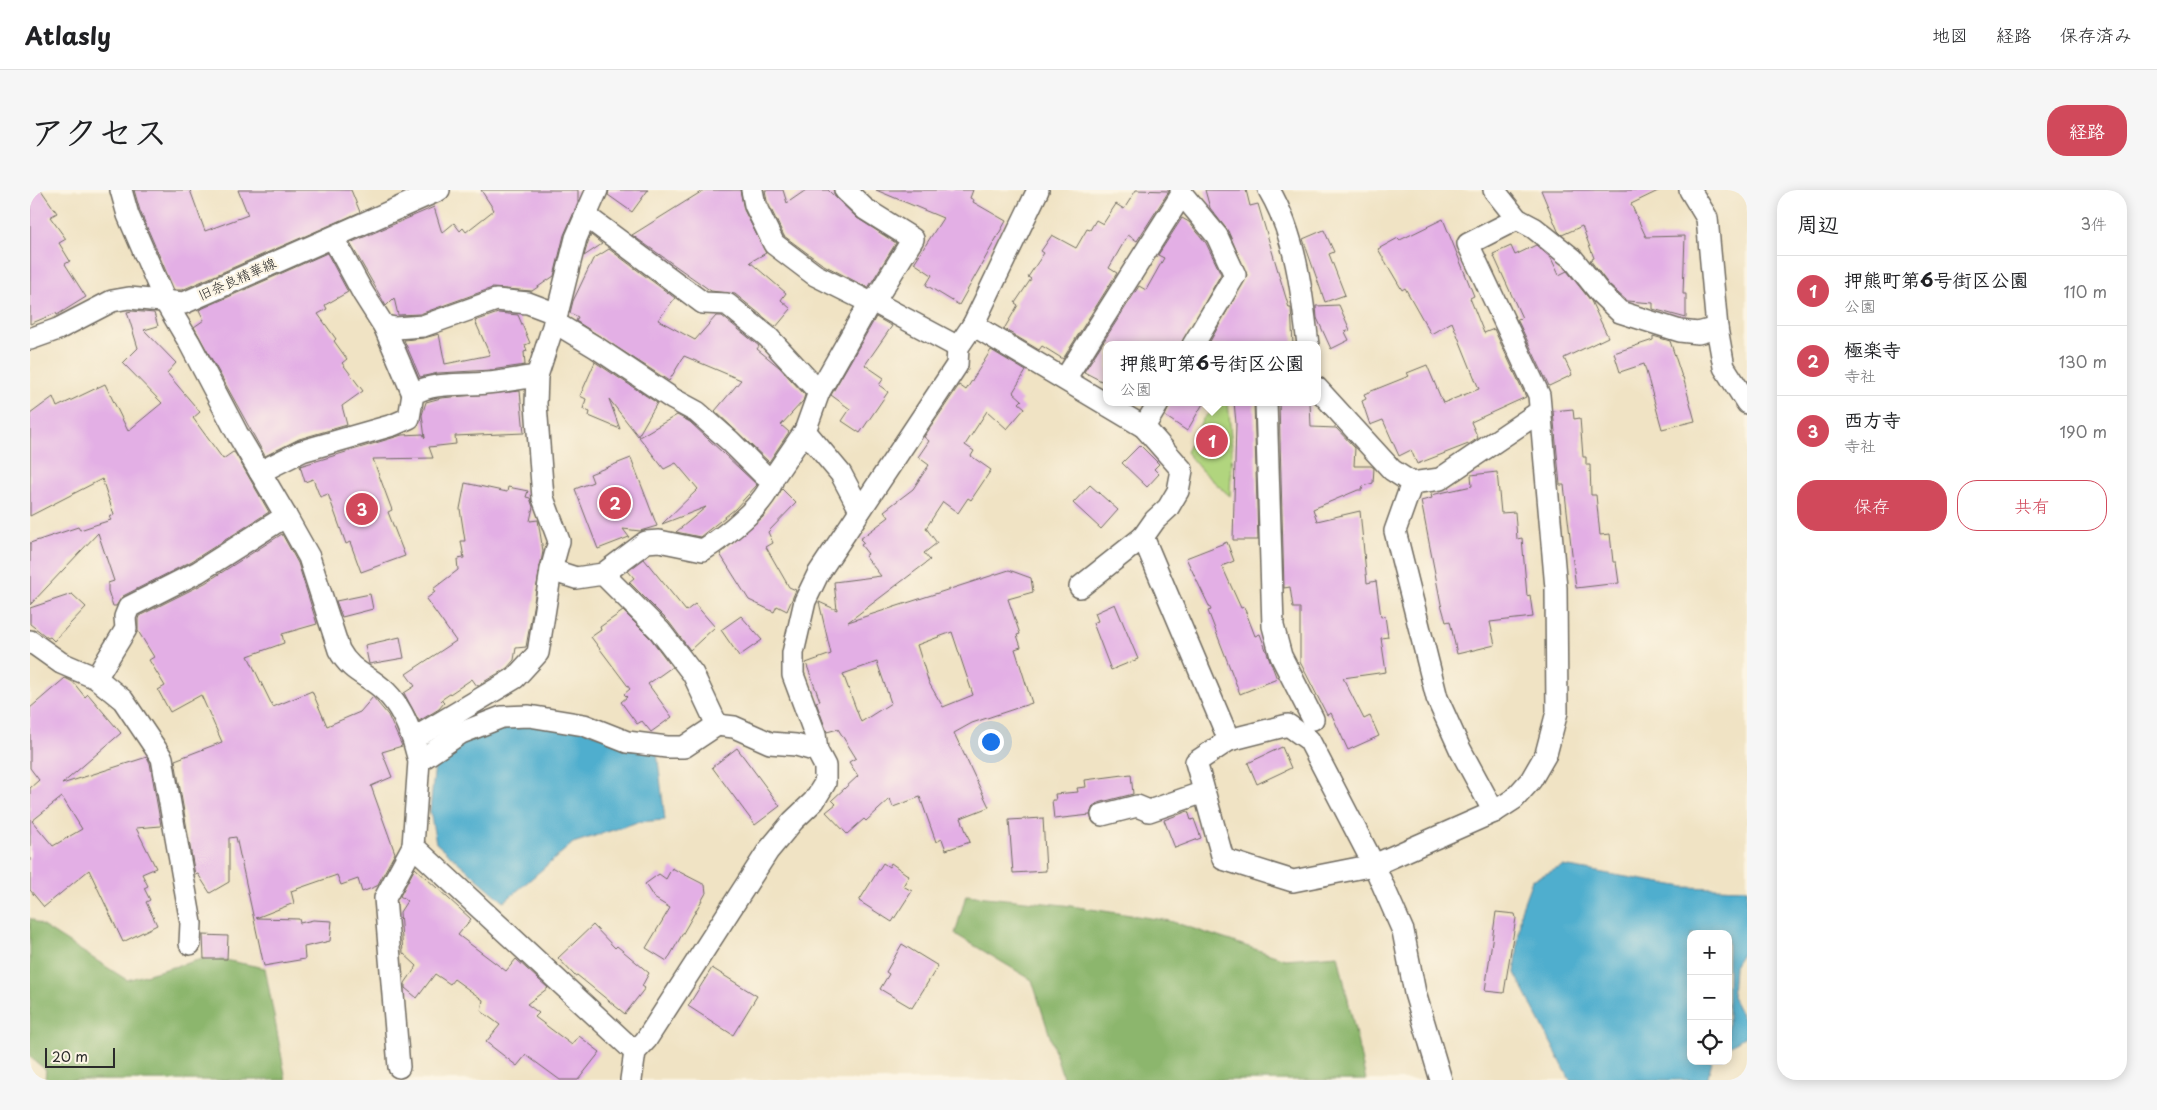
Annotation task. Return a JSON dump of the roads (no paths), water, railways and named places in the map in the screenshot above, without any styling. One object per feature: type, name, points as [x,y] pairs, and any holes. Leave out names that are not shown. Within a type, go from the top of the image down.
[{"type":"street","points":[[121,190],[128,214],[166,303],[309,557],[339,650],[346,664],[385,691],[402,710],[413,739],[419,761],[413,846],[385,898],[399,1067]]},
{"type":"street","name":"旧奈良精華線","points":[[30,340],[58,329],[112,301],[129,298],[166,303],[184,303],[439,190]]},
{"type":"street","points":[[413,739],[515,678],[538,653],[551,570],[559,541],[543,498],[536,404],[537,376],[556,318],[576,238],[597,190]]},
{"type":"street","points":[[752,190],[756,205],[774,244],[815,274],[868,301],[874,302],[958,347]]},
{"type":"street","points":[[551,570],[576,578],[603,574],[646,542],[659,541],[703,550],[722,538],[771,489],[773,478],[805,431],[819,392],[868,306],[874,302],[913,239],[865,209],[845,190]]},
{"type":"street","points":[[631,1080],[635,1052],[646,1040],[768,851],[792,820],[814,801],[825,783],[825,766],[817,751],[815,734],[793,675],[793,653],[805,601],[818,574],[957,365],[958,347],[973,325],[1038,190]]},
{"type":"street","points":[[1269,190],[1283,213],[1302,292],[1308,341]]},
{"type":"street","points":[[1494,190],[1517,220],[1534,228],[1562,248],[1600,293],[1620,312],[1680,331],[1698,333],[1717,328]]},
{"type":"street","points":[[1690,190],[1707,218],[1717,328],[1724,367],[1747,403]]},
{"type":"street","points":[[1065,379],[1182,192],[1217,236],[1235,275],[1195,341]]},
{"type":"street","points":[[586,216],[703,303],[727,304],[768,337],[819,392]]},
{"type":"street","points":[[1441,1080],[1415,993],[1402,931],[1374,865],[1309,740],[1288,725],[1229,740],[1196,762],[1223,859],[1293,881],[1374,865],[1494,812],[1514,799],[1531,780],[1546,754],[1557,712],[1556,588],[1539,395],[1468,244],[1517,220]]},
{"type":"street","points":[[260,472],[302,451],[393,425],[409,418],[413,394],[384,326],[363,293],[333,238]]},
{"type":"street","points":[[384,326],[396,328],[423,326],[496,300],[528,302],[556,318],[673,399],[697,412],[764,475],[773,478]]},
{"type":"street","points":[[973,325],[1103,402]]},
{"type":"street","points":[[413,394],[433,386],[486,384],[537,376]]},
{"type":"street","points":[[1321,392],[1392,470],[1412,483],[1440,479],[1540,412]]},
{"type":"street","points":[[1080,587],[1143,536],[1155,520],[1168,508],[1178,491],[1182,470],[1144,427],[1109,406]]},
{"type":"street","points":[[1144,427],[1157,406]]},
{"type":"street","points":[[1266,406],[1273,626],[1281,656],[1313,719]]},
{"type":"street","points":[[805,431],[841,474],[860,510]]},
{"type":"street","points":[[1412,483],[1395,531],[1434,689],[1460,749],[1494,812]]},
{"type":"street","points":[[96,678],[126,629],[125,616],[129,608],[198,572],[286,516]]},
{"type":"street","points":[[1143,536],[1229,740]]},
{"type":"street","points":[[603,574],[660,632],[693,674],[717,725]]},
{"type":"street","points":[[30,642],[61,663],[96,678],[123,700],[162,758],[191,923],[190,944]]},
{"type":"street","points":[[419,761],[461,733],[502,717],[529,716],[584,725],[627,742],[667,748],[684,747],[717,725],[734,727],[770,742],[796,745],[817,751]]},
{"type":"street","points":[[1102,815],[1137,806],[1149,811],[1204,792]]},
{"type":"street","points":[[413,846],[635,1052]]},
{"type":"water","points":[[533,716],[657,752],[665,820],[638,822],[573,843],[504,902],[436,843],[430,811],[435,764],[482,727]]},
{"type":"water","points":[[1563,866],[1684,887],[1747,889],[1747,946],[1734,966],[1732,997],[1732,930],[1687,930],[1687,1065],[1711,1065],[1707,1080],[1570,1080],[1515,973],[1521,910],[1532,880]]},
{"type":"water","points":[[1732,997],[1746,1024],[1747,1035],[1732,1044]]},
{"type":"place","name":"押熊町第6号街区公園","points":[[1212,441]]},
{"type":"place","name":"極楽寺","points":[[615,503]]},
{"type":"place","name":"西方寺","points":[[362,509]]}]
